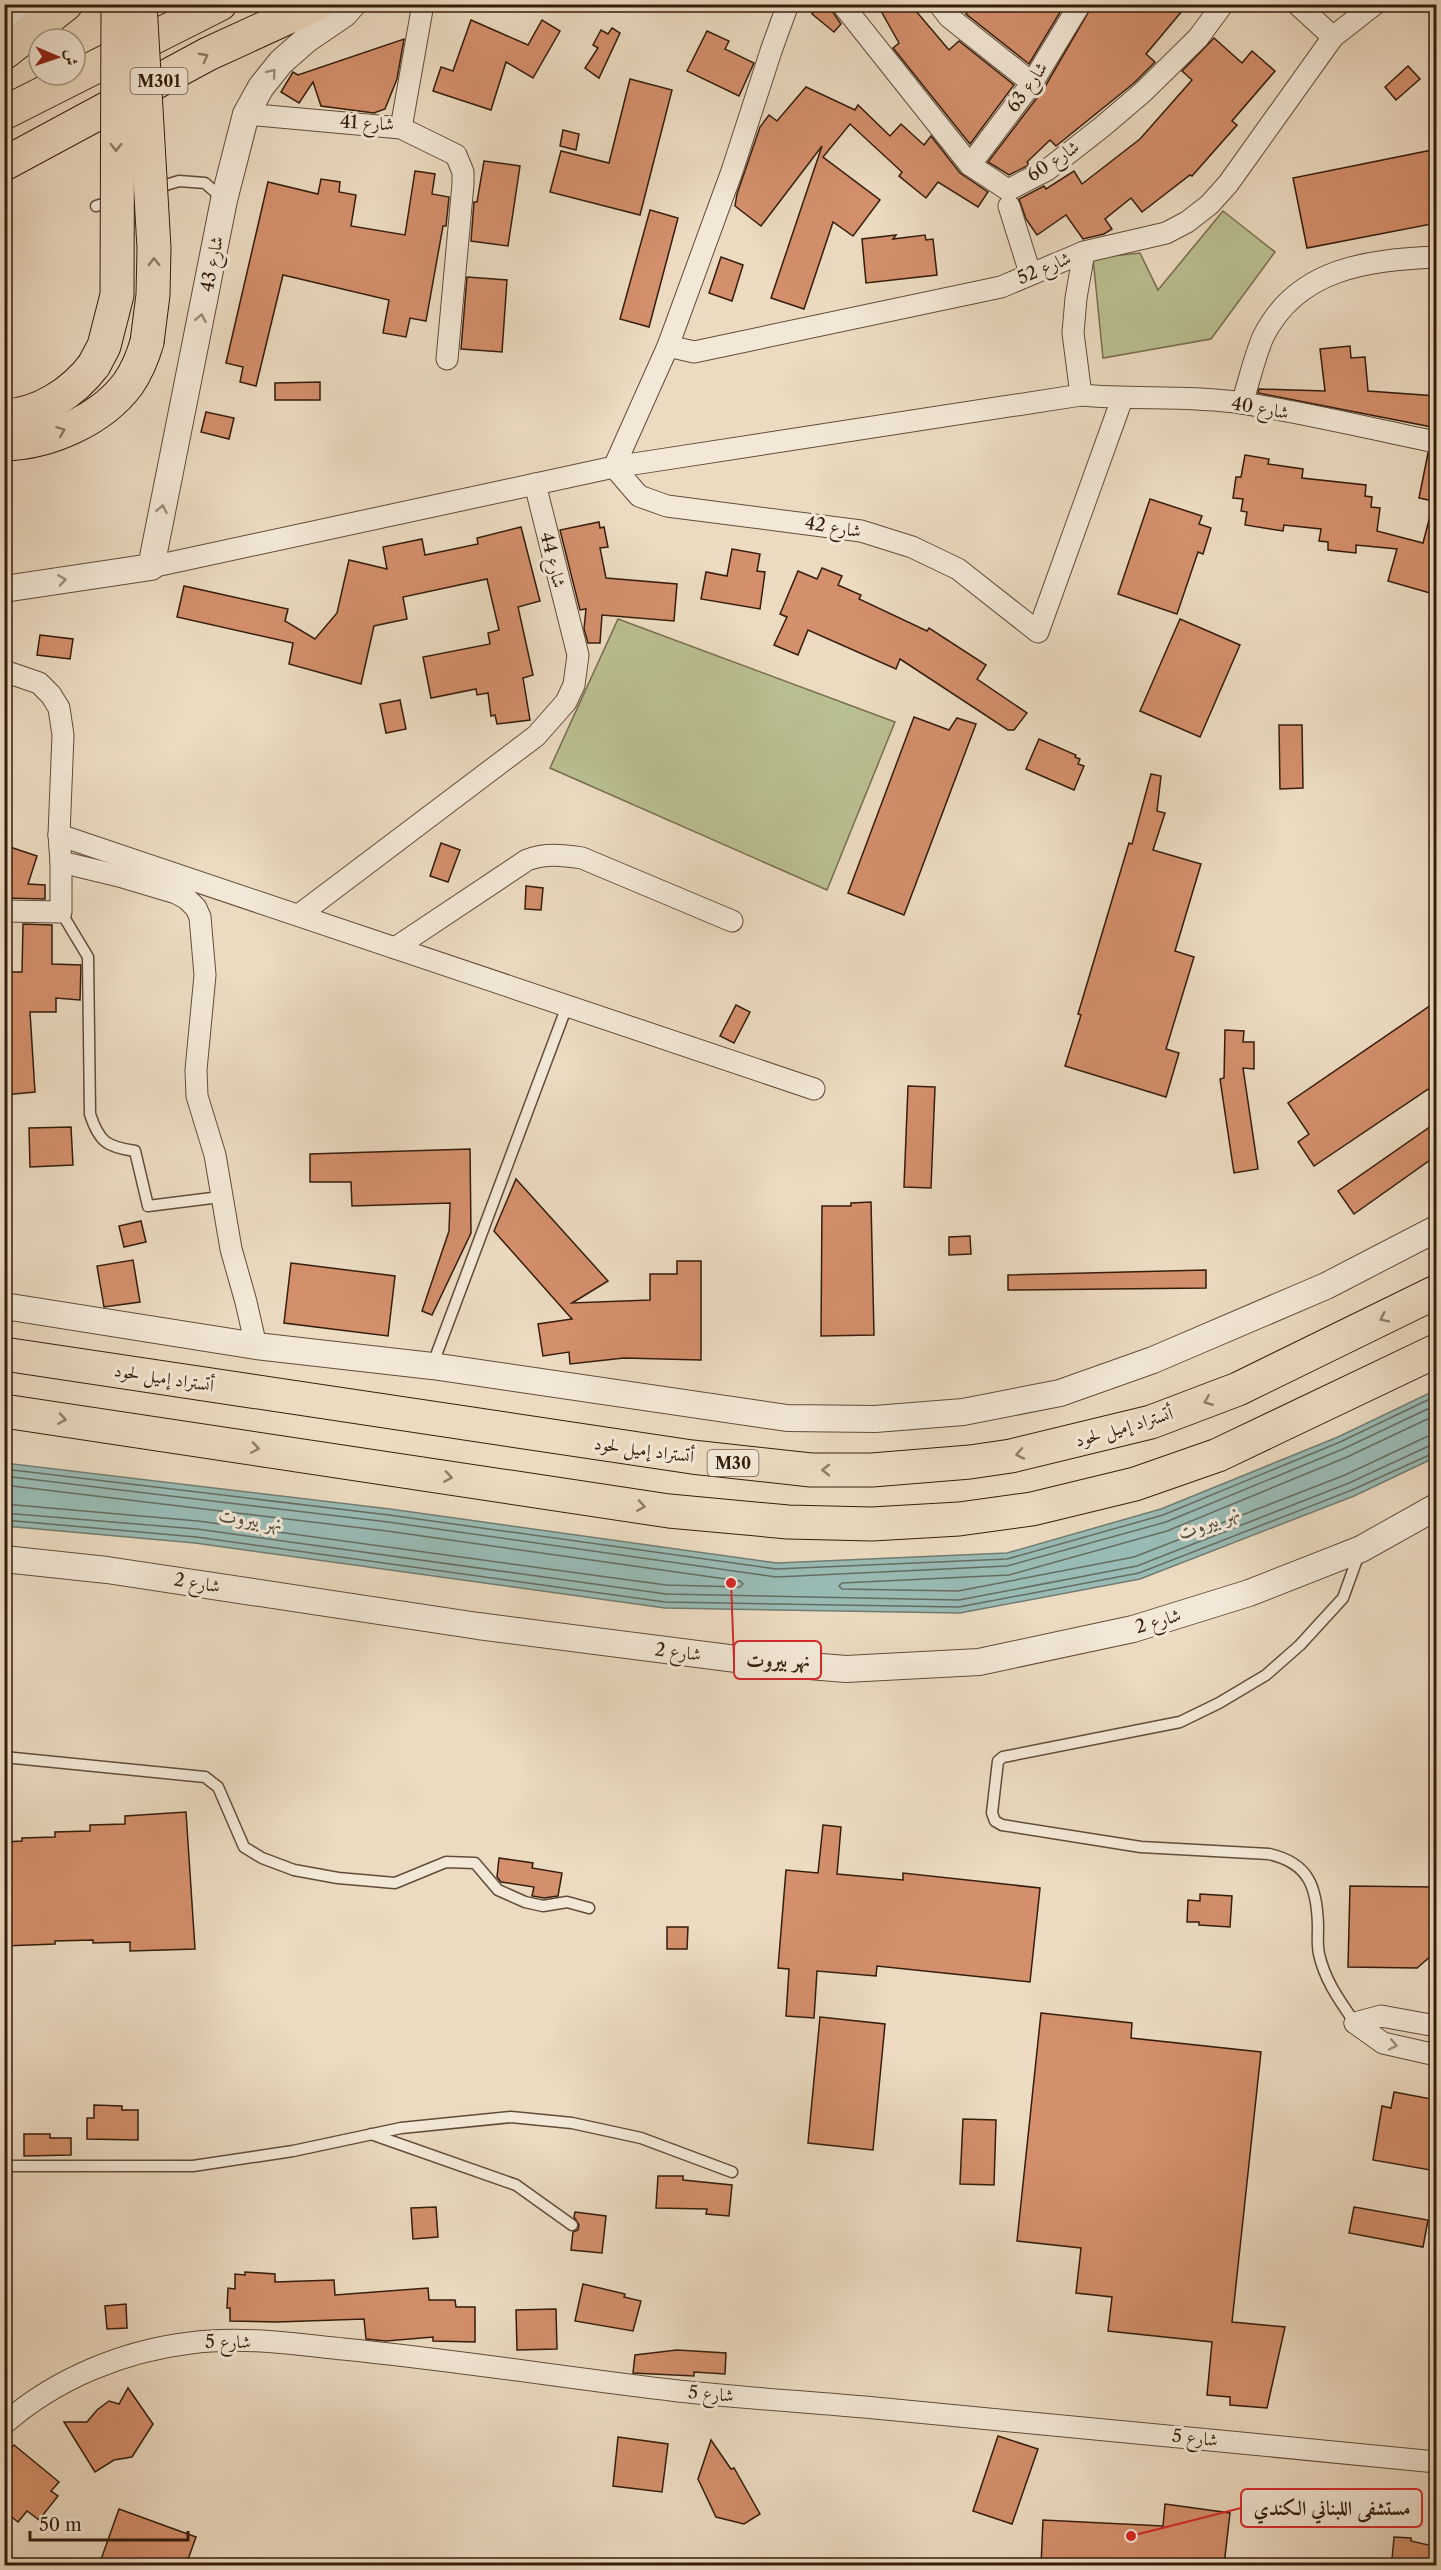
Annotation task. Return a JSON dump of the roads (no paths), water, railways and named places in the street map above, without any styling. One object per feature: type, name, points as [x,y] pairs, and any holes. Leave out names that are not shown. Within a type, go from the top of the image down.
[{"type":"highway","points":[[4,53],[66,4]]},
{"type":"highway","points":[[4,416],[36,409],[81,380],[94,364],[104,346],[110,328],[117,295],[118,4]]},
{"type":"highway","points":[[4,444],[58,433],[100,411],[128,385],[143,354],[151,319],[154,248],[140,4]]},
{"type":"highway","name":"M301","points":[[4,113],[197,13],[220,4]]},
{"type":"highway","name":"M301","points":[[4,165],[208,54],[316,4]]},
{"type":"highway","points":[[4,180],[97,115]]},
{"type":"highway","name":"أتستراد إميل لحود","points":[[4,1354],[726,1462],[811,1470],[872,1470],[970,1462],[1011,1456],[1151,1422],[1238,1389],[1437,1292]]},
{"type":"highway","points":[[4,1411],[669,1511],[788,1522],[893,1523],[959,1519],[1032,1509],[1146,1480],[1218,1455],[1437,1351]]},
{"type":"street","points":[[4,16],[19,4]]},
{"type":"street","name":"شارع 43","points":[[151,567],[224,200],[246,114],[261,87],[281,62],[306,40],[344,14],[353,4]]},
{"type":"street","name":"شارع 41","points":[[246,114],[401,128],[423,4]]},
{"type":"street","points":[[614,467],[668,346],[732,171],[788,4]]},
{"type":"street","name":"شارع 60","points":[[842,4],[970,165],[1008,190],[1047,170],[1143,92],[1198,38],[1223,4]]},
{"type":"street","points":[[939,4],[949,17],[1032,83]]},
{"type":"street","name":"شارع 63","points":[[970,165],[1032,83],[1080,4]]},
{"type":"street","points":[[1297,4],[1333,37]]},
{"type":"street","name":"شارع 52","points":[[668,346],[694,352],[1001,287],[1084,252],[1166,234],[1209,205],[1228,184],[1333,37],[1374,4]]},
{"type":"street","points":[[401,128],[456,155],[464,171],[447,359]]},
{"type":"street","points":[[1009,206],[1030,273]]},
{"type":"street","points":[[1081,395],[1073,333],[1084,252]]},
{"type":"street","points":[[1242,403],[1263,337],[1284,307],[1305,287],[1341,268],[1392,259],[1437,257]]},
{"type":"street","name":"شارع 40","points":[[151,567],[614,467],[1081,395],[1122,399],[1185,397],[1242,403],[1437,442]]},
{"type":"street","name":"شارع 42","points":[[614,467],[639,496],[667,506],[861,531],[912,547],[958,569],[1038,632],[1122,399]]},
{"type":"street","name":"شارع 44","points":[[299,915],[536,736],[566,702],[574,685],[578,655],[535,484]]},
{"type":"street","points":[[4,589],[151,567]]},
{"type":"street","points":[[4,671],[39,683],[51,695],[59,708],[63,756],[59,835],[61,912],[4,911]]},
{"type":"street","points":[[59,835],[814,1089]]},
{"type":"street","points":[[395,948],[527,860],[541,855],[561,854],[582,858],[732,921]]},
{"type":"street","points":[[61,862],[176,893],[196,908],[203,936],[205,975],[196,1070],[197,1096],[215,1155],[220,1197],[231,1249],[256,1346]]},
{"type":"street","points":[[4,1306],[256,1346],[432,1366],[787,1418],[875,1419],[963,1412],[1060,1393],[1153,1360],[1326,1286],[1437,1229]]},
{"type":"street","name":"شارع 2","points":[[4,1559],[107,1570],[477,1626],[760,1662],[846,1669],[979,1662],[1133,1629],[1249,1593],[1361,1549],[1437,1507]]},
{"type":"street","points":[[1355,2023],[1382,2016],[1437,2026]]},
{"type":"street","points":[[1355,2023],[1383,2043],[1437,2055]]},
{"type":"street","name":"شارع 5","points":[[4,2424],[55,2388],[103,2365],[145,2351],[183,2344],[238,2341],[414,2356],[679,2391],[873,2407],[1437,2462]]},
{"type":"lane","points":[[96,206],[179,181],[205,183],[224,200]]},
{"type":"lane","points":[[61,912],[88,957],[90,1114],[95,1129],[101,1139],[113,1148],[135,1151],[148,1206],[220,1197]]},
{"type":"lane","points":[[432,1366],[567,1006]]},
{"type":"lane","points":[[1355,2023],[1328,1982],[1318,1952],[1315,1902],[1308,1878],[1298,1864],[1287,1858],[1269,1854],[1150,1848],[1002,1825],[995,1821],[992,1813],[998,1761],[1003,1757],[1180,1722],[1219,1703],[1266,1675],[1300,1645],[1343,1598],[1361,1549]]},
{"type":"lane","points":[[4,1757],[205,1777],[218,1787],[244,1847],[261,1858],[294,1870],[338,1878],[395,1883],[447,1862],[475,1863],[498,1890],[525,1902],[543,1906],[567,1902],[589,1908]]},
{"type":"lane","points":[[4,2166],[193,2166],[293,2151],[401,2128],[510,2117],[572,2123],[641,2138],[732,2172]]},
{"type":"lane","points":[[371,2134],[516,2185],[572,2225]]},
{"type":"water","points":[[1436,1390],[1436,1457],[1354,1496],[1140,1579],[960,1613],[665,1608],[195,1543],[5,1526],[5,1463],[390,1509],[777,1563],[1007,1553],[1161,1509],[1338,1437]]},
{"type":"place","name":"نهر بيروت","points":[[731,1583]]},
{"type":"place","name":"مستشفى اللبناني الكندي","points":[[1131,2536]]}]
